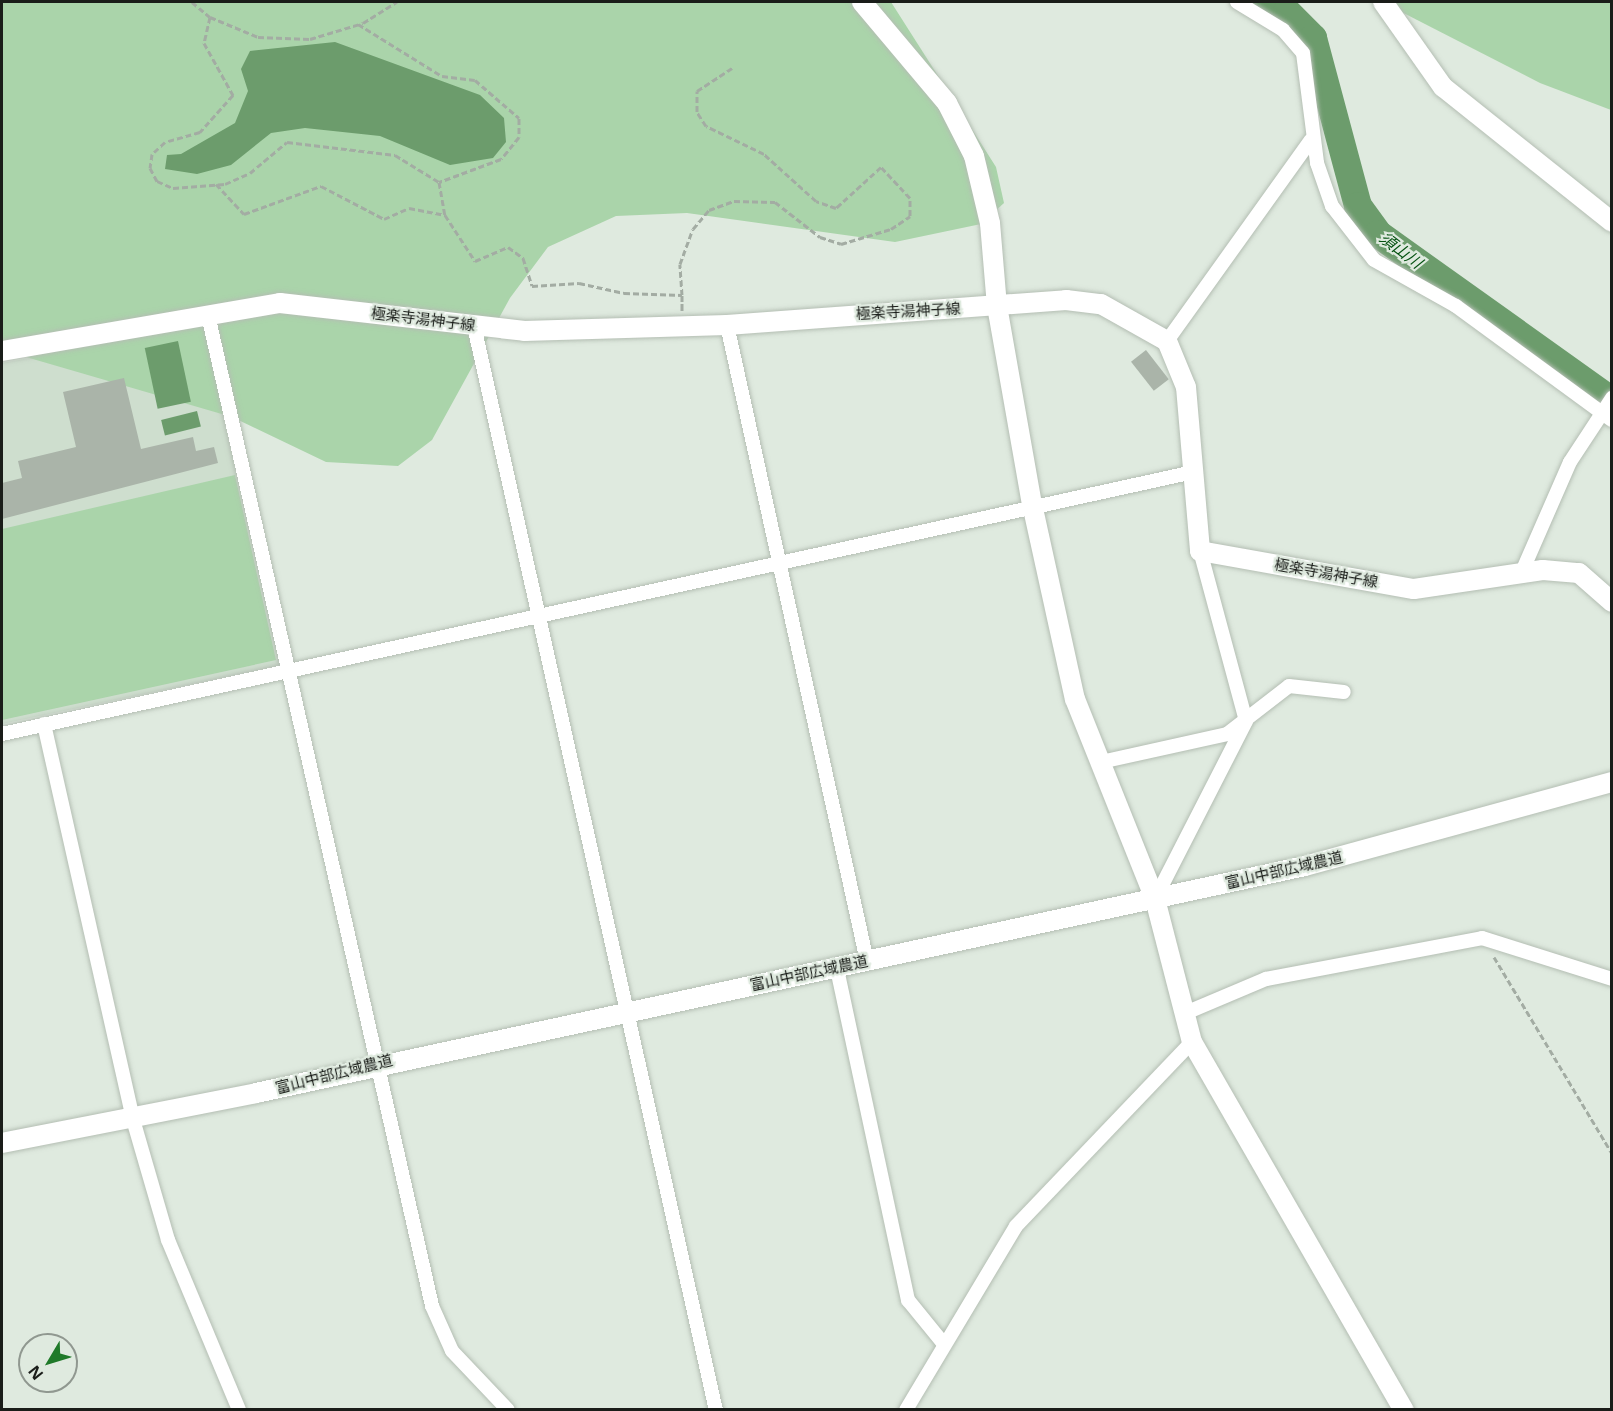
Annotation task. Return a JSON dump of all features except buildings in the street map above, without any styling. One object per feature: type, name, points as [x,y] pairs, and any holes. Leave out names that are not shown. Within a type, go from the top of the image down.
[{"type":"street","points":[[862,2],[947,103],[974,156],[990,223],[997,306],[1032,504],[1075,699],[1155,899],[1192,1042],[1404,1410]]},
{"type":"street","points":[[1236,2],[1283,30],[1303,53],[1311,140],[1332,206],[1374,260],[1456,306],[1606,416]]},
{"type":"street","points":[[1383,2],[1443,87],[1611,222]]},
{"type":"street","points":[[1155,899],[1246,721],[1200,551],[1189,473],[1186,387],[1167,341],[1311,140]]},
{"type":"street","name":"極楽寺湯神子線","points":[[2,351],[280,303],[524,331],[727,325],[1066,300],[1101,304],[1167,341]]},
{"type":"street","points":[[208,315],[380,1062],[432,1305],[452,1351],[508,1410]]},
{"type":"street","points":[[727,325],[867,961]]},
{"type":"street","points":[[474,326],[716,1410]]},
{"type":"street","points":[[1521,574],[1570,462],[1606,416],[1611,398]]},
{"type":"street","points":[[2,734],[538,617],[1032,504],[1189,473]]},
{"type":"street","name":"極楽寺湯神子線","points":[[1200,551],[1414,589],[1521,574],[1579,573],[1611,602]]},
{"type":"street","points":[[1101,762],[1227,734],[1289,686],[1344,692]]},
{"type":"street","points":[[44,724],[132,1116],[168,1240],[238,1410]]},
{"type":"street","name":"富山中部広域農道","points":[[2,1143],[380,1062],[837,969],[1305,866],[1611,782]]},
{"type":"street","points":[[1183,1014],[1266,979],[1482,938],[1611,979]]},
{"type":"street","points":[[837,969],[908,1300],[943,1343]]},
{"type":"street","points":[[906,1410],[943,1343],[1016,1226],[1192,1042]]},
{"type":"path","points":[[192,2],[210,17],[258,38],[310,39],[358,24],[397,2]]},
{"type":"path","points":[[210,17],[204,44],[233,95],[200,132],[165,142],[152,154],[150,168],[157,181],[173,188],[216,184],[250,173],[287,142],[395,155],[439,182],[445,215],[475,261],[508,247],[523,258],[531,286],[579,283],[624,293],[682,295],[680,264],[693,229],[709,210],[754,198],[775,202],[820,237],[841,244],[891,228],[910,216],[910,198],[881,168],[836,208],[816,201],[764,154],[706,126],[697,112],[697,92],[732,68]]},
{"type":"path","points":[[358,24],[442,76],[475,80],[519,118],[519,137],[501,159],[439,182]]},
{"type":"path","points":[[216,184],[244,214],[321,186],[384,219],[409,208],[445,215]]},
{"type":"path","points":[[1482,938],[1611,1153]]},
{"type":"shaded area","points":[[2,2],[891,2],[996,167],[1004,203],[981,224],[895,242],[687,213],[616,216],[548,247],[510,298],[432,440],[398,466],[326,462],[232,417],[2,350]]},
{"type":"shaded area","points":[[1382,2],[1611,2],[1611,110],[1540,83]]},
{"type":"shaded area","points":[[335,42],[480,95],[504,118],[506,142],[493,158],[450,165],[380,136],[305,128],[271,133],[231,165],[197,174],[165,169],[167,155],[181,154],[235,123],[248,91],[241,69],[250,51]]},
{"type":"shaded area","points":[[202,327],[282,665],[2,724],[2,363]]},
{"type":"shaded area","points":[[178,341],[191,402],[158,409],[145,348]]},
{"type":"shaded area","points":[[197,411],[201,427],[165,435],[161,420]]},
{"type":"shaded area","points":[[235,475],[276,660],[2,720],[2,529]]},
{"type":"waterway","name":"須山川","points":[[1267,2],[1287,12],[1313,38],[1358,206],[1378,234],[1612,401]]}]
